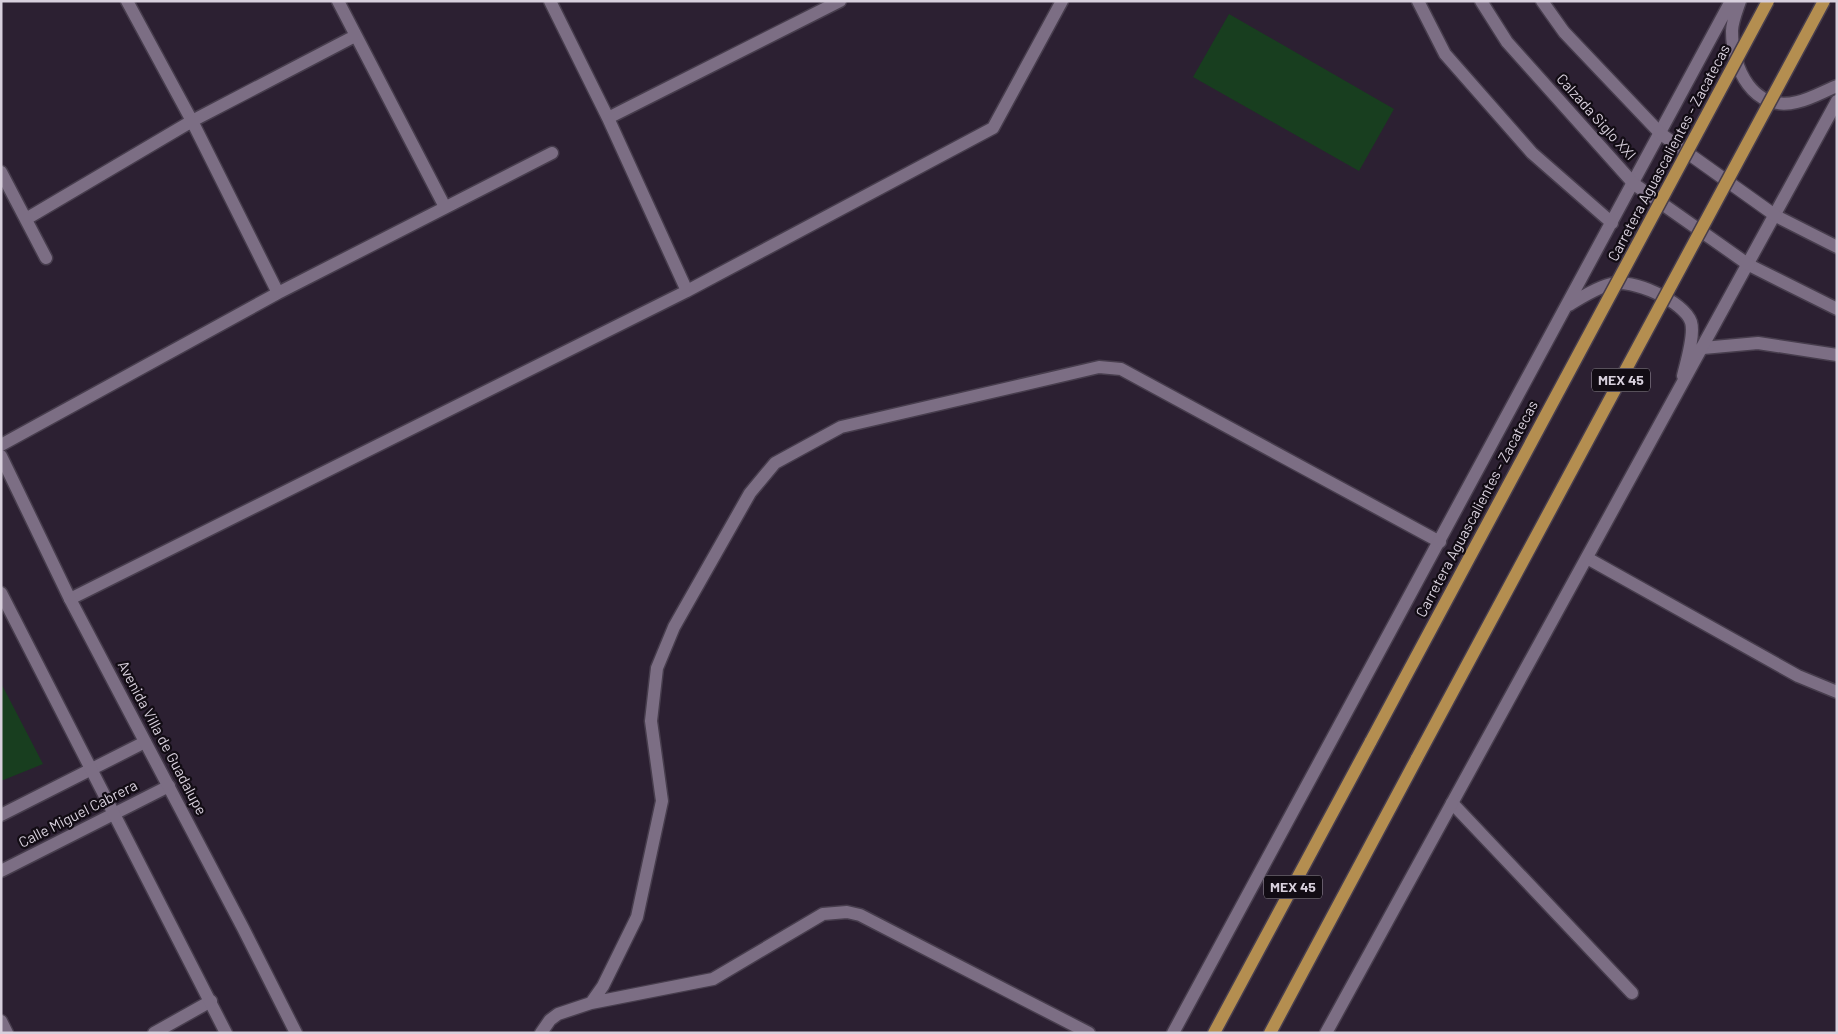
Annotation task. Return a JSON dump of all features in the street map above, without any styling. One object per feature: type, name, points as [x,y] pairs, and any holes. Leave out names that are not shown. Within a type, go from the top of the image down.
[{"type":"main road","name":"Carretera Aguascalientes - Zacatecas","points":[[1214,1033],[1768,1]]},
{"type":"main road","name":"MEX 45","points":[[1270,1033],[1824,1]]},
{"type":"street","points":[[127,1],[192,121],[278,293]]},
{"type":"street","points":[[338,1],[445,207]]},
{"type":"street","points":[[550,1],[608,118],[687,291]]},
{"type":"street","points":[[608,118],[840,1]]},
{"type":"street","points":[[70,600],[687,291],[993,128],[1062,1]]},
{"type":"street","points":[[1418,1],[1446,54],[1532,153],[1612,223]]},
{"type":"street","name":"Calzada Siglo XXI","points":[[1481,1],[1507,42],[1634,184],[1749,265],[1837,308]]},
{"type":"street","points":[[1542,1],[1564,32],[1661,134],[1776,216],[1837,247]]},
{"type":"street","points":[[1172,1033],[1568,306],[1731,1]]},
{"type":"street","points":[[1740,1],[1732,30],[1737,69],[1752,91],[1771,102],[1796,102],[1837,86]]},
{"type":"street","points":[[26,219],[192,121],[355,36]]},
{"type":"street","points":[[1326,1033],[1776,216],[1837,101]]},
{"type":"street","points":[[1,445],[278,293],[552,153]]},
{"type":"street","points":[[1,172],[46,258]]},
{"type":"street","points":[[1568,306],[1598,288],[1613,283],[1641,286],[1677,304],[1691,322],[1690,341],[1680,391]]},
{"type":"street","points":[[1703,348],[1758,343],[1837,355]]},
{"type":"street","points":[[591,1003],[603,986],[638,917],[662,801],[651,721],[658,668],[674,626],[750,493],[774,463],[840,427],[1100,367],[1121,369],[1440,542]]},
{"type":"street","name":"Avenida Villa de Guadalupe","points":[[1,456],[70,600],[169,786],[296,1033]]},
{"type":"street","points":[[1587,558],[1798,676],[1837,692]]},
{"type":"street","points":[[1,593],[226,1033]]},
{"type":"street","points":[[1,815],[145,742]]},
{"type":"street","name":"Calle Miguel Cabrera","points":[[1,871],[169,786]]},
{"type":"street","points":[[1452,803],[1632,993]]},
{"type":"street","points":[[542,1033],[550,1020],[558,1014],[591,1003],[713,979],[824,914],[847,912],[860,915],[1089,1033]]},
{"type":"street","points":[[154,1033],[211,1001]]},
{"type":"street","points":[[1,1021],[7,1033]]},
{"type":"green space","points":[[1229,14],[1394,109],[1359,171],[1193,77]]},
{"type":"green space","points":[[1,683],[43,764],[1,781]]}]
